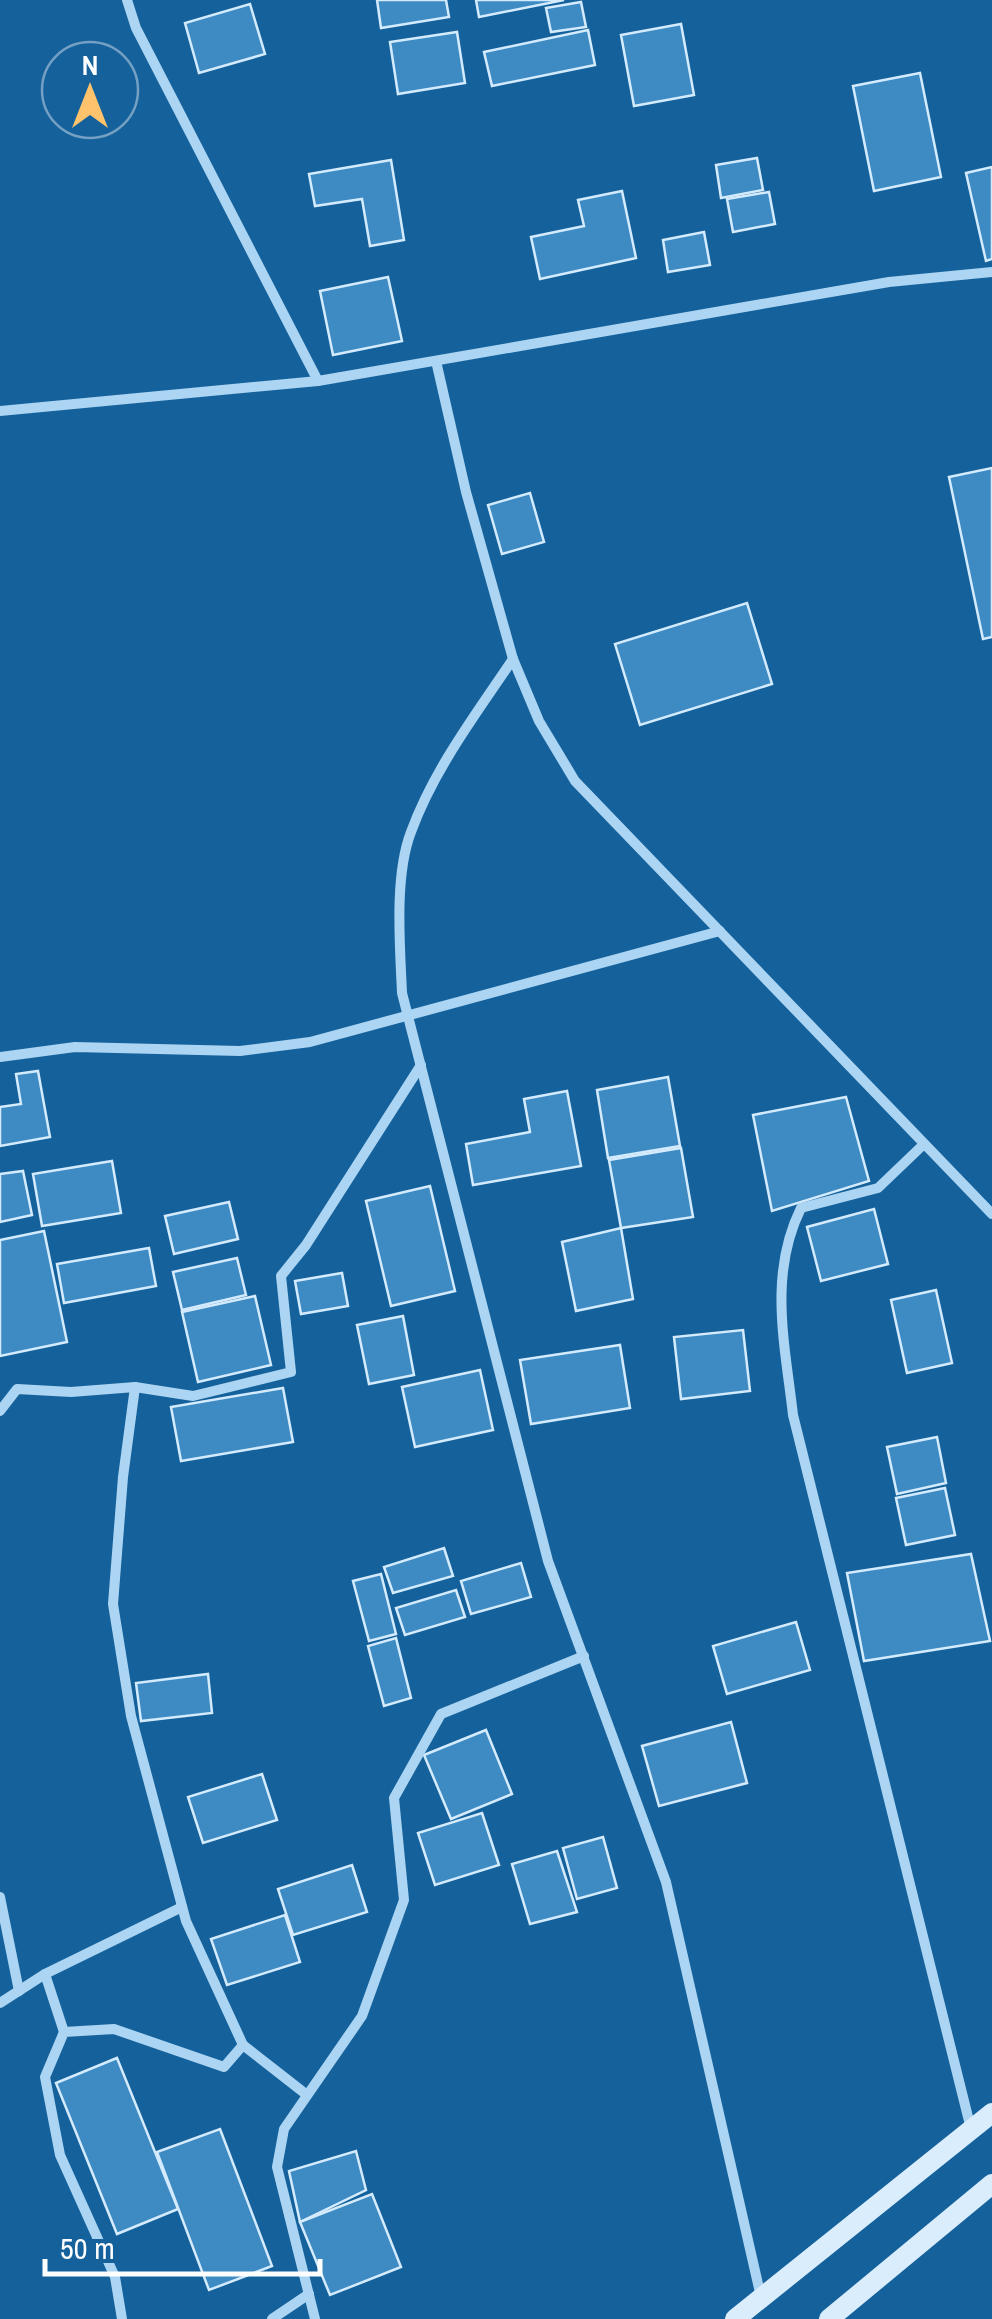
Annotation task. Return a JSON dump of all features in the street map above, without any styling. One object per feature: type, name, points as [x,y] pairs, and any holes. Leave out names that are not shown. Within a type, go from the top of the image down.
[{"type":"main road","points":[[735,2319],[992,2113]]},
{"type":"main road","points":[[830,2319],[992,2184]]},
{"type":"street","points":[[127,0],[136,28],[318,381]]},
{"type":"street","points":[[0,411],[318,381],[889,282],[992,272]]},
{"type":"street","points":[[436,361],[466,492],[513,659],[540,722],[575,781],[992,1214]]},
{"type":"street","points":[[513,659],[453,746],[410,834],[398,914],[402,993],[548,1560],[666,1882],[761,2298]]},
{"type":"street","points":[[0,1057],[75,1047],[240,1051],[310,1042],[720,932]]},
{"type":"street","points":[[0,1410],[17,1389],[71,1392],[134,1386],[193,1396],[291,1372],[281,1276],[306,1245],[421,1065]]},
{"type":"street","points":[[924,1144],[878,1188],[800,1208],[790,1230],[779,1296],[793,1414],[971,2130]]},
{"type":"street","points":[[134,1386],[122,1477],[113,1604],[131,1716],[182,1907],[243,2045],[307,2096]]},
{"type":"street","points":[[315,2319],[277,2166],[284,2129],[362,2016],[404,1900],[394,1798],[440,1714],[584,1656]]},
{"type":"street","points":[[0,1897],[19,1991]]},
{"type":"street","points":[[0,2003],[45,1974],[182,1907]]},
{"type":"street","points":[[45,1974],[64,2032],[45,2077],[60,2155],[116,2277],[122,2319]]},
{"type":"street","points":[[64,2032],[114,2029],[224,2068],[243,2045]]},
{"type":"street","points":[[272,2319],[309,2294]]},
{"type":"building","points":[[377,0],[446,0],[449,17],[381,28]]},
{"type":"building","points":[[476,0],[564,0],[479,17]]},
{"type":"building","points":[[581,2],[586,27],[551,32],[546,8]]},
{"type":"building","points":[[250,4],[265,54],[199,73],[185,23]]},
{"type":"building","points":[[681,24],[694,95],[634,106],[621,35]]},
{"type":"building","points":[[588,30],[595,65],[492,86],[484,52]]},
{"type":"building","points":[[457,32],[465,83],[398,94],[390,42]]},
{"type":"building","points":[[920,73],[941,177],[874,191],[853,86]]},
{"type":"building","points":[[757,158],[763,190],[721,198],[716,165]]},
{"type":"building","points":[[391,160],[404,240],[370,246],[362,199],[315,206],[309,174]]},
{"type":"building","points":[[992,167],[992,259],[986,261],[966,173]]},
{"type":"building","points":[[622,191],[636,258],[540,279],[531,237],[584,226],[578,200]]},
{"type":"building","points":[[769,192],[775,224],[733,232],[727,199]]},
{"type":"building","points":[[704,232],[710,265],[668,272],[663,240]]},
{"type":"building","points":[[388,277],[402,341],[333,355],[320,291]]},
{"type":"building","points":[[992,468],[992,637],[983,639],[949,477]]},
{"type":"building","points":[[530,493],[544,542],[502,554],[488,505]]},
{"type":"building","points":[[747,603],[772,684],[640,725],[615,644]]},
{"type":"building","points":[[38,1071],[50,1137],[0,1146],[0,1107],[21,1104],[16,1074]]},
{"type":"building","points":[[668,1077],[680,1146],[608,1158],[597,1090]]},
{"type":"building","points":[[567,1091],[581,1166],[473,1185],[466,1144],[530,1132],[524,1099]]},
{"type":"building","points":[[846,1097],[869,1181],[772,1211],[753,1115]]},
{"type":"building","points":[[681,1148],[693,1217],[621,1228],[609,1160]]},
{"type":"building","points":[[112,1161],[121,1213],[42,1226],[33,1174]]},
{"type":"building","points":[[23,1171],[32,1215],[0,1222],[0,1174]]},
{"type":"building","points":[[430,1186],[455,1291],[391,1306],[366,1201]]},
{"type":"building","points":[[229,1202],[238,1239],[174,1254],[165,1216]]},
{"type":"building","points":[[874,1209],[888,1264],[821,1281],[807,1227]]},
{"type":"building","points":[[621,1228],[633,1299],[576,1311],[562,1242]]},
{"type":"building","points":[[44,1231],[67,1342],[0,1356],[0,1240]]},
{"type":"building","points":[[149,1248],[156,1286],[64,1303],[57,1264]]},
{"type":"building","points":[[237,1258],[246,1295],[182,1310],[173,1272]]},
{"type":"building","points":[[342,1273],[348,1306],[301,1314],[295,1281]]},
{"type":"building","points":[[936,1290],[952,1363],[907,1373],[891,1300]]},
{"type":"building","points":[[255,1296],[271,1365],[198,1382],[182,1312]]},
{"type":"building","points":[[403,1316],[414,1375],[369,1384],[357,1325]]},
{"type":"building","points":[[743,1330],[750,1391],[681,1399],[674,1337]]},
{"type":"building","points":[[620,1345],[630,1408],[531,1424],[520,1360]]},
{"type":"building","points":[[480,1370],[493,1430],[415,1447],[402,1387]]},
{"type":"building","points":[[283,1388],[293,1442],[181,1461],[171,1407]]},
{"type":"building","points":[[937,1437],[946,1483],[897,1494],[887,1447]]},
{"type":"building","points":[[945,1488],[955,1535],[906,1545],[896,1498]]},
{"type":"building","points":[[444,1548],[453,1576],[393,1593],[384,1567]]},
{"type":"building","points":[[971,1554],[990,1641],[864,1661],[847,1573]]},
{"type":"building","points":[[521,1563],[531,1597],[471,1614],[461,1581]]},
{"type":"building","points":[[381,1574],[396,1634],[369,1641],[353,1581]]},
{"type":"building","points":[[456,1590],[465,1617],[405,1635],[396,1608]]},
{"type":"building","points":[[796,1622],[810,1670],[727,1694],[713,1646]]},
{"type":"building","points":[[396,1638],[411,1698],[384,1706],[368,1646]]},
{"type":"building","points":[[208,1674],[212,1713],[141,1721],[136,1683]]},
{"type":"building","points":[[731,1722],[747,1783],[659,1806],[642,1746]]},
{"type":"building","points":[[486,1730],[512,1794],[451,1819],[424,1755]]},
{"type":"building","points":[[262,1774],[277,1820],[203,1843],[188,1797]]},
{"type":"building","points":[[482,1813],[499,1865],[435,1885],[418,1833]]},
{"type":"building","points":[[603,1837],[617,1888],[577,1899],[563,1848]]},
{"type":"building","points":[[557,1851],[577,1912],[530,1924],[512,1864]]},
{"type":"building","points":[[352,1865],[367,1912],[293,1935],[278,1889]]},
{"type":"building","points":[[285,1915],[300,1962],[227,1985],[211,1939]]},
{"type":"building","points":[[117,2058],[178,2209],[117,2234],[56,2083]]},
{"type":"building","points":[[220,2129],[272,2266],[209,2290],[157,2152]]},
{"type":"building","points":[[356,2151],[366,2190],[300,2222],[289,2171]]},
{"type":"building","points":[[372,2194],[401,2267],[330,2295],[300,2222]]}]
